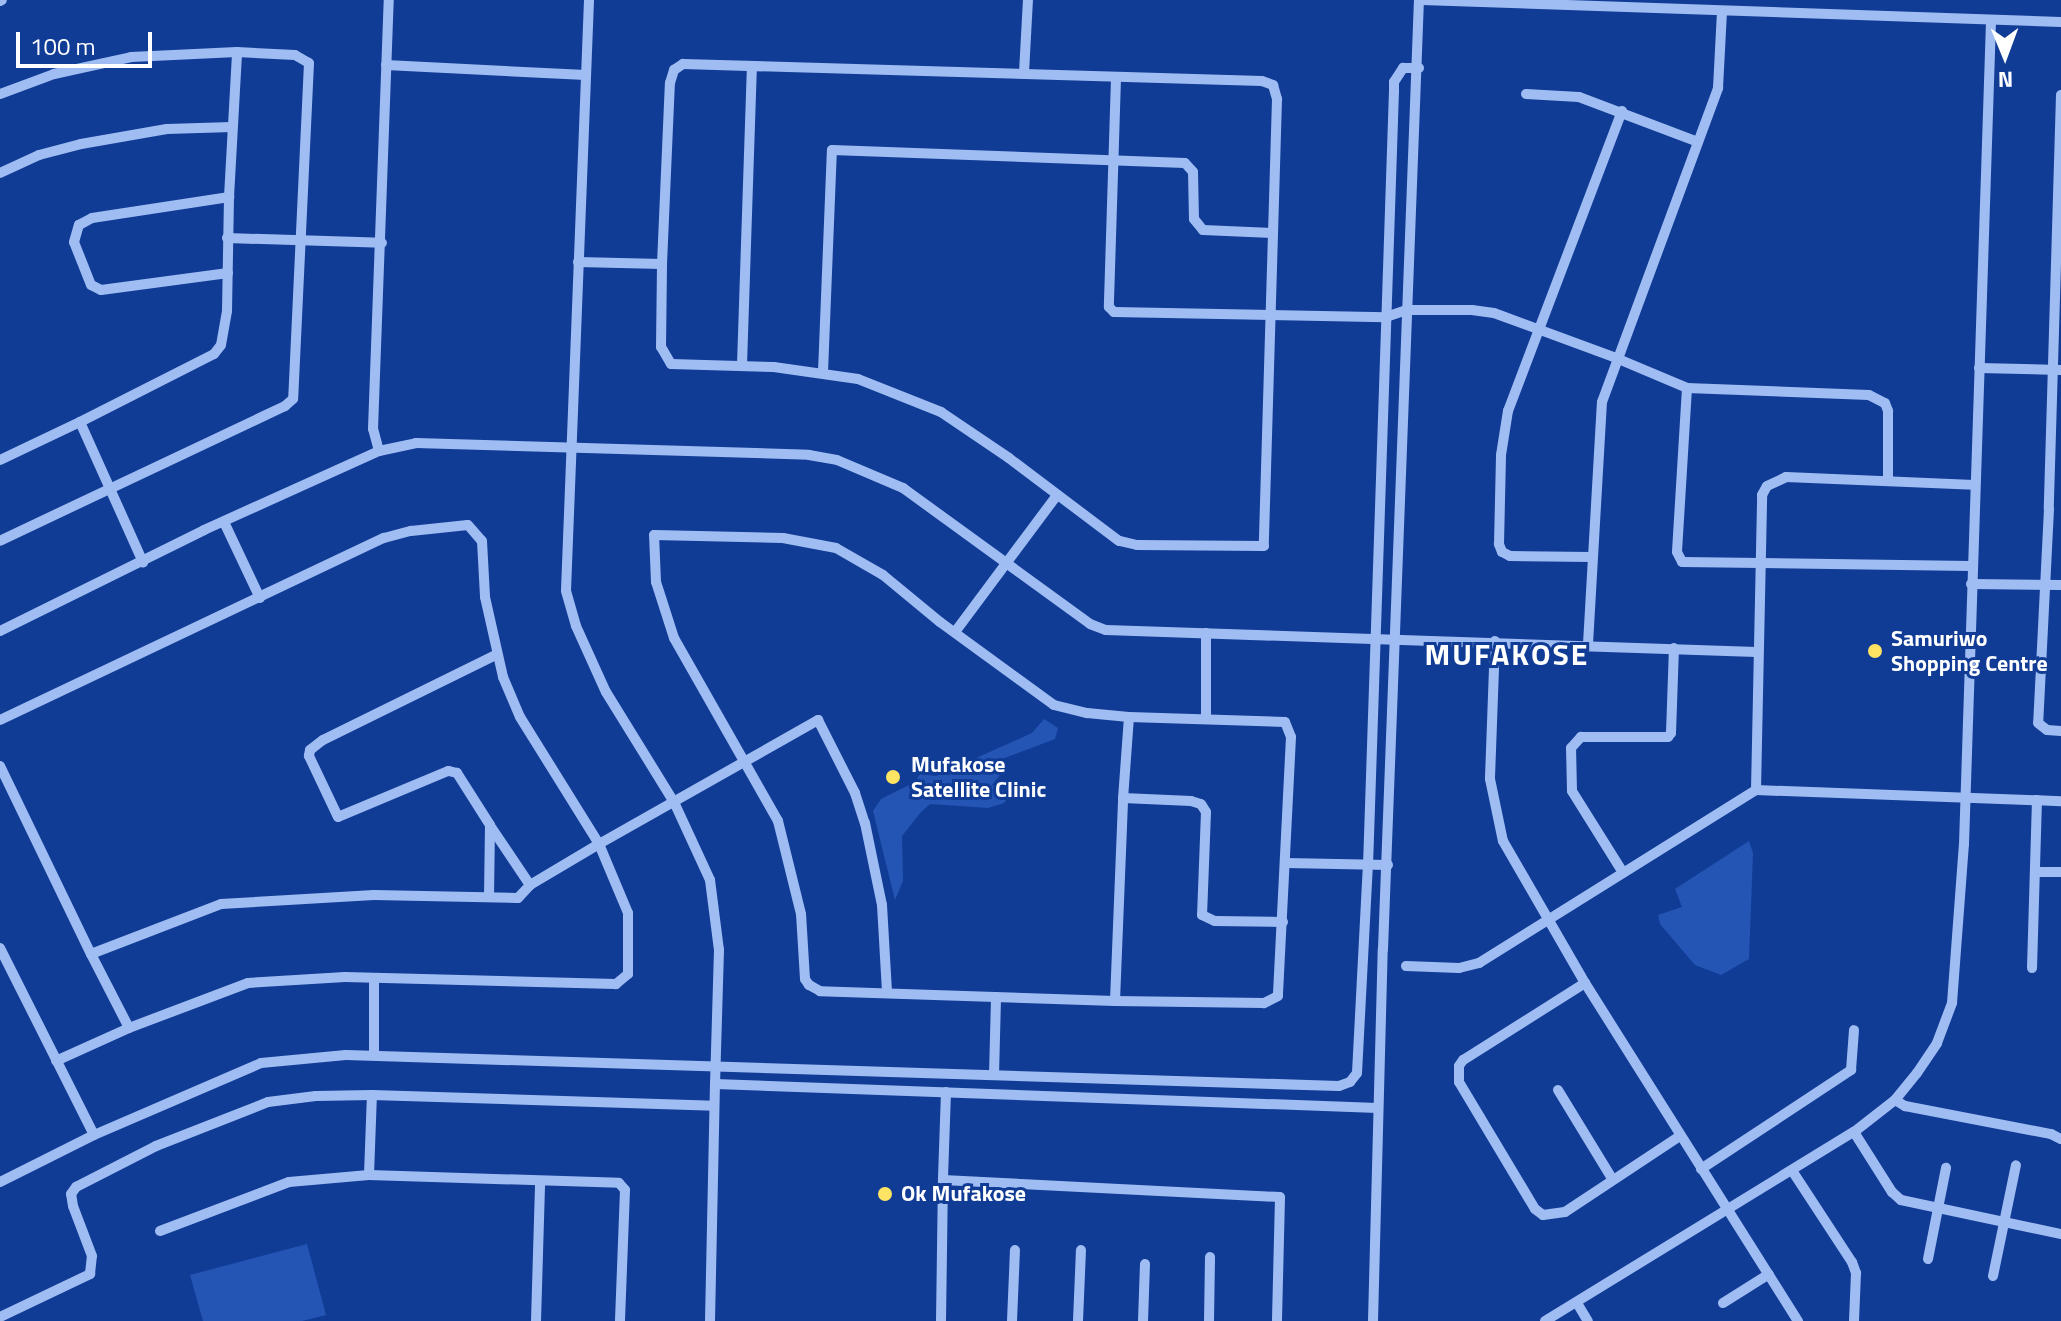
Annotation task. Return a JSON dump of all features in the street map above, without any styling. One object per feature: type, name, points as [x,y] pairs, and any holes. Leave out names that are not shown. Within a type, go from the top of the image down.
[{"type":"street","points":[[379,451],[373,429],[389,0]]},
{"type":"street","points":[[589,0],[566,591],[576,626],[606,692],[674,802],[710,880],[717,914],[710,1321]]},
{"type":"street","points":[[1024,73],[1028,0]]},
{"type":"street","points":[[1373,1321],[1406,310],[1421,0],[1991,22],[2061,22]]},
{"type":"street","points":[[1588,644],[1602,402],[1718,88],[1722,11]]},
{"type":"street","points":[[1545,1321],[1793,1172],[1854,1132],[1895,1100],[1937,1043],[1952,1003],[1959,951],[1966,799],[1971,566],[1991,22]]},
{"type":"street","points":[[0,94],[54,74],[131,57],[237,52],[295,55],[309,63],[296,391],[289,403],[0,541]]},
{"type":"street","points":[[1,456],[80,422],[218,350],[227,311],[227,238],[237,52]]},
{"type":"street","points":[[683,64],[1024,73],[1262,81],[1273,85],[1277,99],[1264,546],[1126,544],[941,412],[858,379],[823,372],[742,365],[671,364],[665,358],[661,347],[662,264],[672,74],[683,64]]},
{"type":"street","points":[[386,65],[586,75]]},
{"type":"street","points":[[742,365],[752,67]]},
{"type":"street","points":[[0,1182],[94,1135],[261,1063],[374,1055],[1339,1086],[1350,1082],[1357,1073],[1368,866],[1394,82],[1403,68],[1419,68]]},
{"type":"street","points":[[1116,78],[1111,310],[1386,317],[1406,310],[1484,311],[1616,358],[1687,388],[1878,397],[1888,411],[1888,481]]},
{"type":"street","points":[[1526,94],[1579,97],[1698,142]]},
{"type":"street","points":[[2061,95],[2055,510],[2045,585],[2038,723],[2047,730],[2061,731]]},
{"type":"street","points":[[1592,557],[1510,556],[1502,552],[1499,544],[1501,455],[1508,411],[1622,111]]},
{"type":"street","points":[[0,173],[39,155],[94,142],[167,129],[232,127]]},
{"type":"street","points":[[823,372],[832,150],[1185,163],[1193,172],[1194,219],[1203,230],[1273,233]]},
{"type":"street","points":[[228,273],[101,290],[91,285],[74,242],[79,225],[92,218],[229,197]]},
{"type":"street","points":[[227,238],[382,243]]},
{"type":"street","points":[[578,262],[662,264]]},
{"type":"street","points":[[1979,368],[2057,370]]},
{"type":"street","points":[[1687,388],[1677,557],[1682,562],[1971,566]]},
{"type":"street","points":[[80,422],[143,562]]},
{"type":"street","points":[[0,631],[379,451],[416,443],[809,455],[837,460],[903,488],[1097,628],[1757,652]]},
{"type":"street","points":[[1756,790],[1762,495],[1775,480],[1786,477],[1974,485]]},
{"type":"street","points":[[955,632],[1057,495]]},
{"type":"street","points":[[224,522],[260,598]]},
{"type":"street","points":[[0,720],[384,538],[411,531],[468,525],[482,541],[485,597],[496,655],[520,717],[599,844],[628,913],[628,974],[616,984],[374,978],[248,983],[129,1028],[56,1061]]},
{"type":"street","points":[[654,535],[783,538],[836,548],[883,575],[1054,705],[1129,717],[1279,719],[1288,726],[1291,737],[1280,991],[1274,1000],[1264,1003],[1115,1001],[820,991],[805,979],[801,914],[790,856],[778,821],[746,759],[674,638],[656,582],[654,535]]},
{"type":"street","points":[[1971,584],[2061,585]]},
{"type":"street","points":[[1206,633],[1206,719]]},
{"type":"street","points":[[1495,641],[1493,798],[1511,860],[1798,1321]]},
{"type":"street","points":[[1622,871],[1572,791],[1571,748],[1581,737],[1668,737],[1671,733],[1674,648]]},
{"type":"street","points":[[496,655],[323,740],[310,750],[309,756],[338,817],[453,771],[530,885]]},
{"type":"street","points":[[1115,1001],[1129,717]]},
{"type":"street","points":[[91,954],[221,904],[374,895],[518,898],[530,885],[599,844],[818,720],[855,793],[865,823],[882,905],[887,992]]},
{"type":"street","points":[[0,766],[129,1028]]},
{"type":"street","points":[[1406,966],[1470,967],[1756,790],[2061,801]]},
{"type":"street","points":[[1123,798],[1201,804],[1206,812],[1201,909],[1206,919],[1283,922]]},
{"type":"street","points":[[2032,968],[2037,800]]},
{"type":"street","points":[[489,897],[490,825]]},
{"type":"street","points":[[1286,863],[1388,865]]},
{"type":"street","points":[[2037,872],[2061,872]]},
{"type":"street","points":[[0,948],[94,1135]]},
{"type":"street","points":[[374,978],[374,1055]]},
{"type":"street","points":[[1585,983],[1463,1060],[1458,1074],[1520,1183],[1543,1215],[1565,1212],[1680,1136]]},
{"type":"street","points":[[994,1075],[996,997]]},
{"type":"street","points":[[1701,1169],[1851,1070],[1854,1030]]},
{"type":"street","points":[[715,1084],[1378,1108]]},
{"type":"street","points":[[1558,1090],[1613,1180]]},
{"type":"street","points":[[941,1321],[946,1092]]},
{"type":"street","points":[[0,1317],[90,1274],[92,1256],[71,1194],[76,1187],[156,1146],[268,1102],[316,1096],[372,1095],[714,1106]]},
{"type":"street","points":[[369,1175],[372,1095]]},
{"type":"street","points":[[1895,1100],[1905,1106],[2051,1134],[2061,1139]]},
{"type":"street","points":[[1854,1132],[1892,1192],[1901,1200],[2061,1234]]},
{"type":"street","points":[[1993,1276],[2016,1165]]},
{"type":"street","points":[[1928,1259],[1946,1168]]},
{"type":"street","points":[[1793,1172],[1852,1262],[1856,1273],[1854,1321]]},
{"type":"street","points":[[160,1231],[289,1182],[369,1175],[624,1186],[620,1321]]},
{"type":"street","points":[[943,1180],[1275,1195],[1283,1203],[1277,1321]]},
{"type":"street","points":[[536,1321],[540,1183]]},
{"type":"street","points":[[1012,1321],[1015,1250]]},
{"type":"street","points":[[1078,1321],[1081,1250]]},
{"type":"street","points":[[1209,1321],[1210,1257]]},
{"type":"street","points":[[1143,1321],[1145,1264]]},
{"type":"street","points":[[1723,1303],[1769,1274]]},
{"type":"street","points":[[1577,1303],[1588,1321]]},
{"type":"shaded area","points":[[1044,719],[1058,728],[1055,739],[1002,759],[1000,775],[992,785],[1010,794],[1004,803],[988,808],[930,804],[921,812],[902,836],[903,881],[895,900],[873,811],[881,799],[915,782],[920,774],[936,776],[1032,733]]},
{"type":"shaded area","points":[[1749,841],[1753,853],[1749,959],[1721,975],[1695,965],[1660,924],[1658,915],[1682,907],[1675,889]]},
{"type":"shaded area","points":[[307,1244],[326,1315],[302,1321],[203,1321],[190,1275]]},
{"type":"place","name":"Samuriwo Shopping Centre","points":[[1875,651]]},
{"type":"place","name":"Mufakose Satellite Clinic","points":[[893,777]]},
{"type":"place","name":"Ok Mufakose","points":[[885,1194]]},
{"type":"district","name":"MUFAKOSE","points":[[1507,654]]}]
